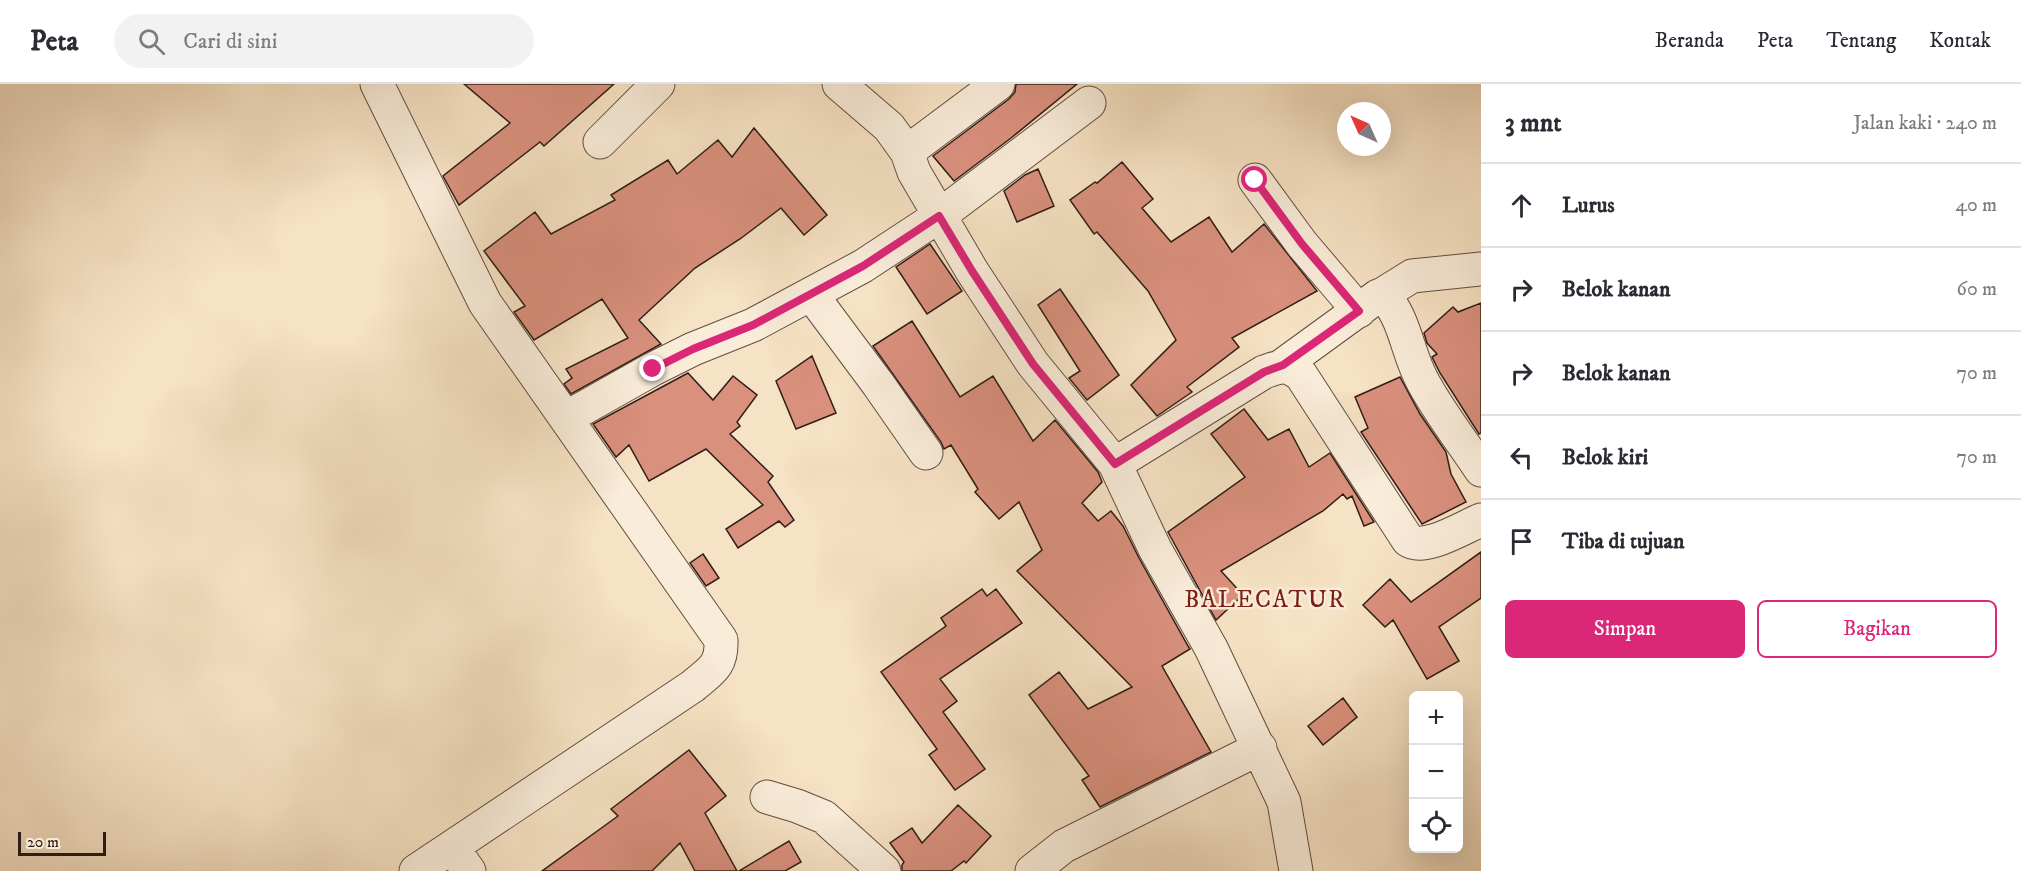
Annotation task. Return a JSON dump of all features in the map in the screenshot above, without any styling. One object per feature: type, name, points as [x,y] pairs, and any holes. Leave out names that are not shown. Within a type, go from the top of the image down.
[{"type":"street","points":[[377,84],[485,303],[721,640],[718,664],[693,686],[461,859],[416,871]]},
{"type":"street","points":[[600,141],[658,84]]},
{"type":"street","points":[[839,84],[889,127],[907,152],[914,172],[972,271],[1033,364],[1115,464],[1155,549],[1211,648],[1260,748],[1284,802],[1296,871]]},
{"type":"street","points":[[907,152],[999,84]]},
{"type":"street","points":[[566,418],[653,369],[693,349],[753,325],[863,266],[939,216],[1089,103]]},
{"type":"street","points":[[1255,180],[1302,244],[1371,303],[1397,312],[1423,383],[1481,470]]},
{"type":"street","points":[[1115,464],[1264,372],[1283,365],[1412,276],[1481,269]]},
{"type":"street","points":[[810,294],[879,384],[926,453]]},
{"type":"street","points":[[1283,365],[1301,375],[1408,540],[1420,545],[1431,542],[1481,520]]},
{"type":"street","points":[[1032,871],[1064,846],[1260,748]]},
{"type":"street","points":[[767,797],[797,806],[824,818],[884,871]]},
{"type":"building","points":[[464,84],[614,84],[544,146],[540,142],[459,205],[443,176],[510,123]]},
{"type":"building","points":[[1016,84],[1077,84],[954,181],[933,156],[1009,99],[1015,92]]},
{"type":"building","points":[[754,128],[827,215],[804,235],[781,208],[740,239],[695,268],[639,320],[661,344],[571,394],[564,384],[572,378],[566,369],[628,338],[602,299],[534,340],[514,312],[525,306],[484,251],[535,212],[551,234],[615,200],[611,195],[668,160],[677,174],[718,140],[732,157]]},
{"type":"building","points":[[1122,162],[1153,199],[1142,208],[1171,242],[1209,217],[1232,252],[1264,224],[1317,291],[1232,338],[1239,347],[1187,387],[1192,392],[1157,416],[1131,385],[1176,340],[1148,291],[1097,232],[1094,234],[1070,200],[1095,182],[1097,183]]},
{"type":"building","points":[[1038,169],[1054,206],[1017,222],[1004,191],[1025,175]]},
{"type":"building","points":[[930,244],[962,291],[927,314],[896,267]]},
{"type":"building","points":[[1060,289],[1119,375],[1087,400],[1069,378],[1080,371],[1038,305]]},
{"type":"building","points":[[1481,303],[1481,433],[1479,434],[1440,373],[1432,357],[1437,354],[1427,343],[1424,333],[1453,307],[1458,312]]},
{"type":"building","points":[[912,321],[960,397],[993,376],[1033,441],[1055,420],[1098,472],[1102,482],[1082,503],[1098,521],[1111,511],[1123,526],[1190,649],[1162,666],[1211,752],[1100,807],[1082,780],[1089,776],[1029,695],[1059,672],[1088,709],[1132,687],[1017,571],[1042,550],[1019,502],[999,519],[975,492],[978,489],[951,445],[944,449],[873,346]]},
{"type":"building","points":[[812,356],[836,413],[796,429],[776,381]]},
{"type":"building","points":[[688,373],[713,400],[733,376],[757,395],[737,422],[740,426],[730,434],[773,476],[768,482],[794,520],[785,527],[779,521],[738,548],[726,529],[763,505],[706,449],[649,481],[629,445],[616,457],[593,424]]},
{"type":"building","points":[[1400,377],[1420,414],[1446,452],[1451,474],[1466,502],[1422,524],[1361,432],[1368,428],[1355,397]]},
{"type":"building","points":[[1244,409],[1268,440],[1289,429],[1309,467],[1330,453],[1374,522],[1364,526],[1352,496],[1347,499],[1343,494],[1323,511],[1221,571],[1243,595],[1216,620],[1168,532],[1245,477],[1211,434]]},
{"type":"building","points":[[1481,552],[1481,598],[1439,627],[1459,661],[1427,679],[1393,620],[1385,627],[1363,605],[1390,579],[1411,602]]},
{"type":"building","points":[[703,554],[719,578],[706,586],[690,563]]},
{"type":"building","points":[[982,589],[987,596],[996,589],[1022,623],[940,679],[957,701],[943,712],[985,769],[955,790],[929,755],[937,749],[881,672],[946,626],[941,618]]},
{"type":"building","points":[[1343,698],[1357,717],[1323,745],[1308,726]]},
{"type":"building","points":[[689,750],[726,796],[705,813],[737,871],[695,871],[680,843],[652,871],[542,871],[618,816],[611,809]]},
{"type":"building","points":[[958,805],[991,836],[966,863],[964,861],[951,871],[902,871],[904,862],[890,843],[912,828],[922,843]]},
{"type":"building","points":[[789,841],[801,862],[785,871],[739,871]]},
{"type":"district","name":"BALECATUR","points":[[1265,599]]},
{"type":"route","points":[[653,369],[693,349],[753,325],[863,266],[939,216],[1033,364],[1115,464],[1264,372],[1283,365],[1359,311],[1302,244],[1255,180]]}]
